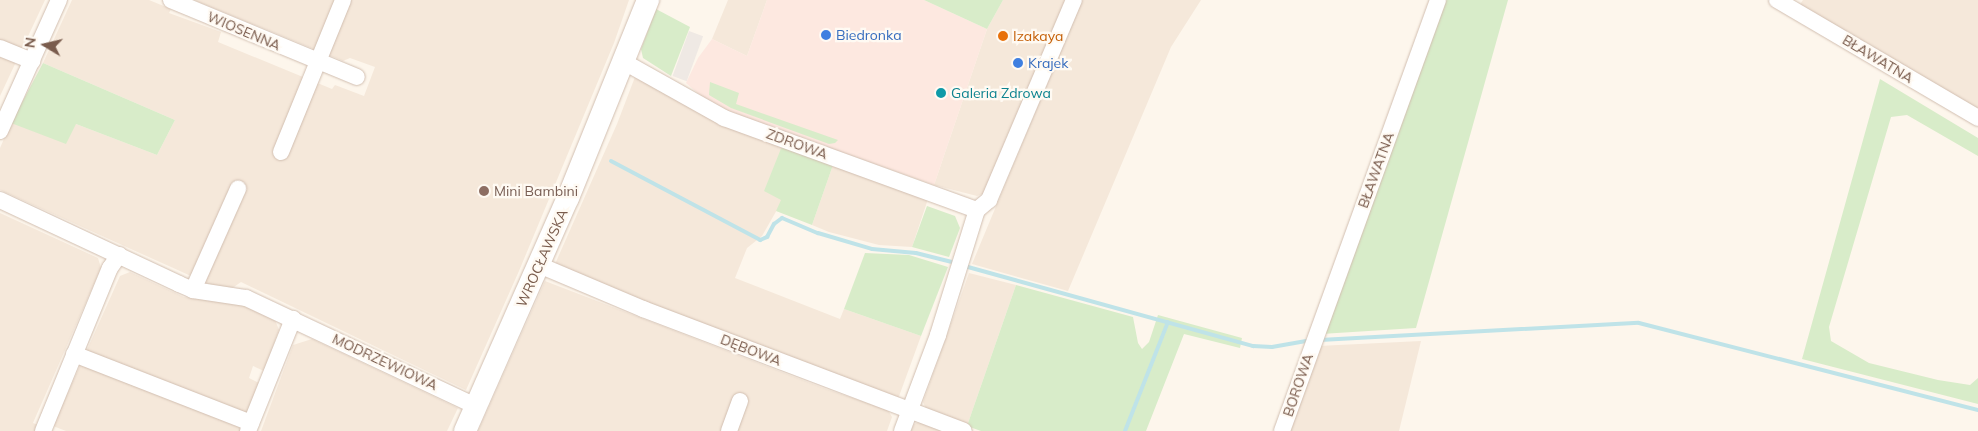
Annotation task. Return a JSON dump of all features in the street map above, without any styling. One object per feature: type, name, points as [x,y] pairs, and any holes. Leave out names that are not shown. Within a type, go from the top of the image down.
[{"type":"street","points":[[0,131],[59,0]]},
{"type":"street","name":"WIOSENNA","points":[[170,0],[356,77]]},
{"type":"street","points":[[282,152],[343,0]]},
{"type":"street","name":"WROCŁAWSKA","points":[[465,431],[539,265],[648,0]]},
{"type":"street","points":[[902,431],[958,275],[977,210],[989,200],[1074,0]]},
{"type":"street","name":"BŁAWATNA","points":[[1314,340],[1438,0]]},
{"type":"street","name":"BŁAWATNA","points":[[1777,0],[1978,118]]},
{"type":"street","points":[[0,48],[32,61]]},
{"type":"street","name":"ZDROWA","points":[[624,62],[724,118],[977,210]]},
{"type":"street","points":[[193,290],[238,189]]},
{"type":"street","name":"MODRZEWIOWA","points":[[0,200],[193,290],[246,298],[476,406]]},
{"type":"street","points":[[43,431],[110,268],[119,255]]},
{"type":"street","name":"DĘBOWA","points":[[539,265],[642,309],[964,431]]},
{"type":"street","points":[[74,354],[249,427],[293,319]]},
{"type":"street","name":"BOROWA","points":[[1282,431],[1314,340]]},
{"type":"street","points":[[729,431],[740,401]]},
{"type":"shaded area","points":[[0,0],[45,0],[0,96]]},
{"type":"shaded area","points":[[72,0],[149,0],[171,9],[169,13],[221,32],[218,42],[332,89],[335,85],[364,96],[375,67],[350,58],[343,61],[194,0],[629,0],[614,43],[519,271],[466,390],[241,282],[231,289],[222,290],[0,190],[0,148],[11,123],[76,124],[157,155],[175,120],[43,63]]},
{"type":"shaded area","points":[[728,0],[767,0],[747,56],[712,39]]},
{"type":"shaded area","points":[[767,0],[924,0],[987,29],[934,185],[733,114],[707,101],[686,83],[698,58],[712,39],[747,56]]},
{"type":"shaded area","points":[[1003,0],[1066,0],[987,192],[977,196],[934,185],[987,29]]},
{"type":"shaded area","points":[[1082,0],[1201,0],[1171,47],[1068,291],[972,264]]},
{"type":"shaded area","points":[[1803,0],[1978,0],[1978,111],[1799,6]]},
{"type":"shaded area","points":[[689,31],[703,36],[687,81],[673,76]]},
{"type":"shaded area","points":[[635,77],[782,146],[782,201],[762,236],[747,248],[735,278],[840,319],[844,309],[921,336],[898,399],[691,323],[555,264],[617,124]]},
{"type":"shaded area","points":[[833,165],[928,199],[912,247],[879,245],[829,232],[812,225]]},
{"type":"shaded area","points":[[0,213],[98,258],[101,268],[33,423],[38,425],[36,431],[0,431]]},
{"type":"shaded area","points":[[130,272],[184,297],[237,303],[275,320],[279,330],[264,371],[253,366],[249,378],[259,383],[241,431],[66,431],[53,426],[120,276]]},
{"type":"shaded area","points":[[969,273],[1016,285],[967,426],[926,409],[923,402]]},
{"type":"shaded area","points":[[545,281],[826,389],[888,410],[892,417],[887,431],[478,431]]},
{"type":"shaded area","points":[[312,339],[458,408],[447,431],[261,431],[293,345]]},
{"type":"shaded area","points":[[1421,341],[1399,431],[1288,431],[1318,346]]},
{"type":"shaded area","points":[[921,421],[951,431],[911,431],[914,424]]},
{"type":"green space","points":[[924,0],[1003,0],[987,29]]},
{"type":"green space","points":[[1445,0],[1508,0],[1416,328],[1321,334]]},
{"type":"green space","points":[[656,9],[690,27],[671,76],[643,58],[641,49]]},
{"type":"green space","points":[[43,63],[175,120],[157,155],[76,124],[66,144],[11,123]]},
{"type":"green space","points":[[1880,79],[1978,138],[1978,156],[1907,115],[1891,117],[1829,327],[1831,341],[1869,363],[1938,380],[1970,385],[1978,378],[1978,404],[1802,359]]},
{"type":"green space","points":[[710,82],[739,93],[736,104],[838,140],[835,143],[829,144],[731,108],[709,95]]},
{"type":"green space","points":[[782,146],[833,165],[812,225],[776,211],[781,200],[764,191]]},
{"type":"green space","points":[[927,206],[955,216],[960,228],[949,257],[912,247]]},
{"type":"green space","points":[[865,253],[909,255],[948,267],[921,336],[844,309]]},
{"type":"green space","points":[[1016,285],[1133,317],[1138,343],[1142,349],[1149,342],[1158,315],[1242,338],[1240,348],[1184,334],[1146,431],[981,431],[967,426]]},
{"type":"waterway","points":[[611,161],[760,240],[767,237],[774,224],[782,218],[818,233],[872,249],[916,253],[951,262]]},
{"type":"waterway","points":[[968,267],[1253,346],[1272,347],[1307,341]]},
{"type":"waterway","points":[[1125,431],[1168,322]]},
{"type":"waterway","points":[[1320,340],[1639,323],[1978,410]]},
{"type":"place","name":"Biedronka","points":[[826,35]]},
{"type":"place","name":"Izakaya","points":[[1003,36]]},
{"type":"place","name":"Krajek","points":[[1018,63]]},
{"type":"place","name":"Galeria Zdrowa","points":[[941,93]]},
{"type":"place","name":"Mini Bambini","points":[[484,191]]}]
